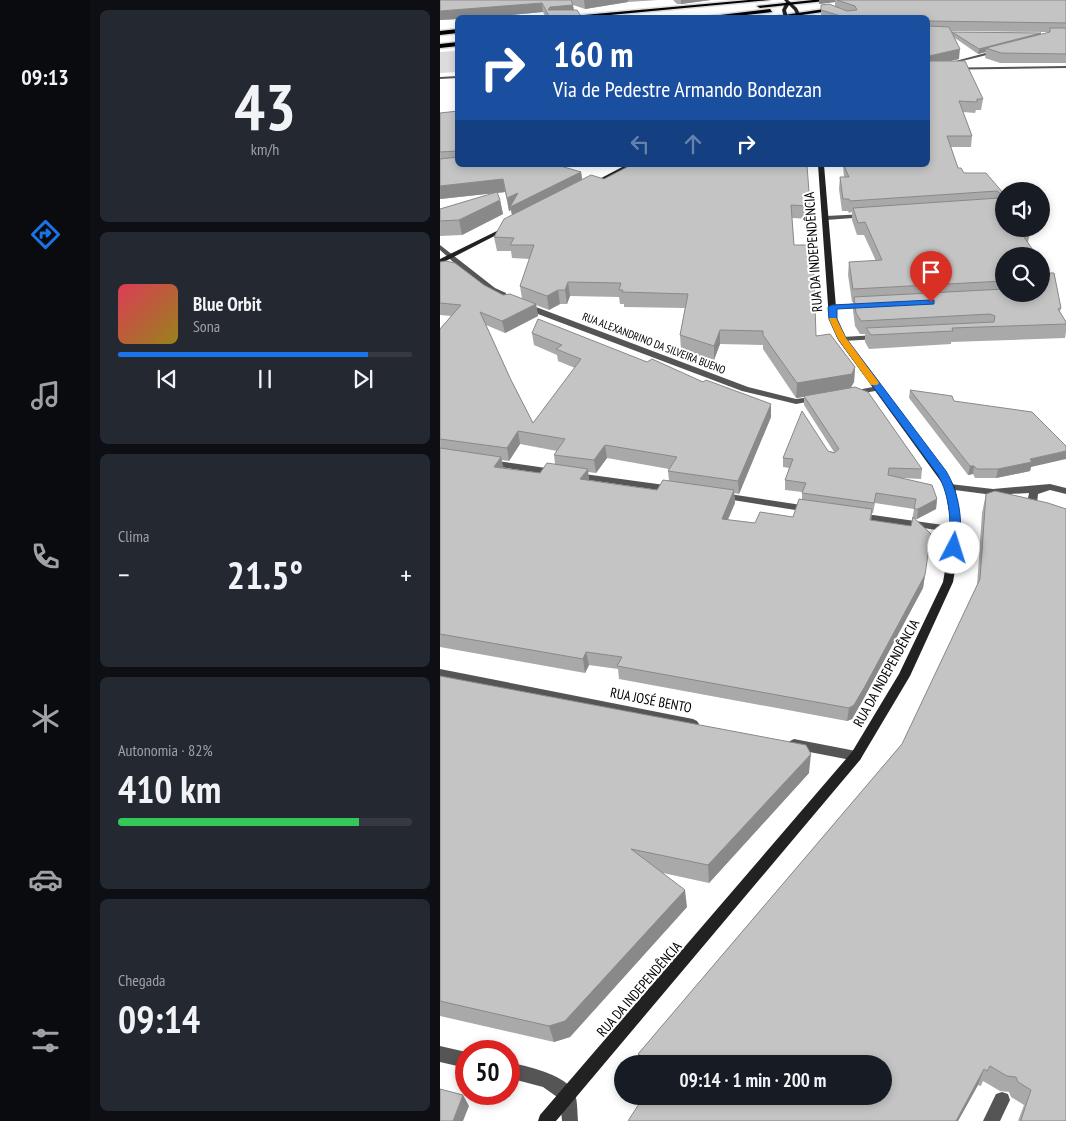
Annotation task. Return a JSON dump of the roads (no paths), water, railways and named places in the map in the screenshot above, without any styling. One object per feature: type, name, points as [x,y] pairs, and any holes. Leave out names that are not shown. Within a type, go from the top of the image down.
[{"type":"main road","points":[[584,15],[767,0]]},
{"type":"main road","points":[[787,2],[798,13]]},
{"type":"main road","points":[[785,14],[787,2]]},
{"type":"main road","points":[[650,15],[787,2],[833,2],[844,6],[798,13],[763,15]]},
{"type":"main road","points":[[818,15],[833,2]]},
{"type":"main road","points":[[798,13],[833,2]]},
{"type":"main road","points":[[440,28],[455,26]]},
{"type":"main road","points":[[440,34],[455,32]]},
{"type":"main road","points":[[440,34],[455,36]]},
{"type":"main road","points":[[440,40],[455,38]]},
{"type":"main road","points":[[440,46],[455,44]]},
{"type":"main road","points":[[580,190],[626,167]]},
{"type":"main road","name":"RUA DA INDEPENDÊNCIA","points":[[546,1121],[856,756],[904,676],[935,614],[948,582],[957,530],[950,487],[842,339],[833,319],[821,167]]},
{"type":"main road","points":[[440,262],[513,225]]},
{"type":"street","points":[[826,9],[839,13]]},
{"type":"street","points":[[930,68],[1006,49]]},
{"type":"street","points":[[930,68],[1066,67]]},
{"type":"street","points":[[440,78],[455,77]]},
{"type":"street","points":[[826,218],[876,215]]},
{"type":"street","points":[[440,248],[492,290],[509,299]]},
{"type":"street","name":"RUA ALEXANDRINO DA SILVEIRA BUENO","points":[[517,303],[745,389],[796,402],[824,397]]},
{"type":"street","points":[[832,307],[877,305]]},
{"type":"street","points":[[842,339],[890,336]]},
{"type":"street","points":[[843,394],[878,388]]},
{"type":"street","points":[[796,402],[802,412]]},
{"type":"street","points":[[479,462],[684,491]]},
{"type":"street","points":[[950,487],[993,492],[1040,489],[1066,484]]},
{"type":"street","points":[[1056,487],[1066,490]]},
{"type":"street","points":[[1035,509],[1032,497],[1034,492],[1040,489]]},
{"type":"street","points":[[993,492],[1035,509],[1048,517]]},
{"type":"street","points":[[713,495],[820,510]]},
{"type":"street","points":[[850,515],[957,530]]},
{"type":"street","name":"RUA JOSÉ BENTO","points":[[440,673],[701,725]]},
{"type":"street","points":[[778,741],[856,756]]},
{"type":"street","points":[[440,1054],[455,1057]]},
{"type":"street","points":[[520,1073],[547,1080],[567,1095],[570,1121]]},
{"type":"street","points":[[991,1121],[1002,1100]]}]
